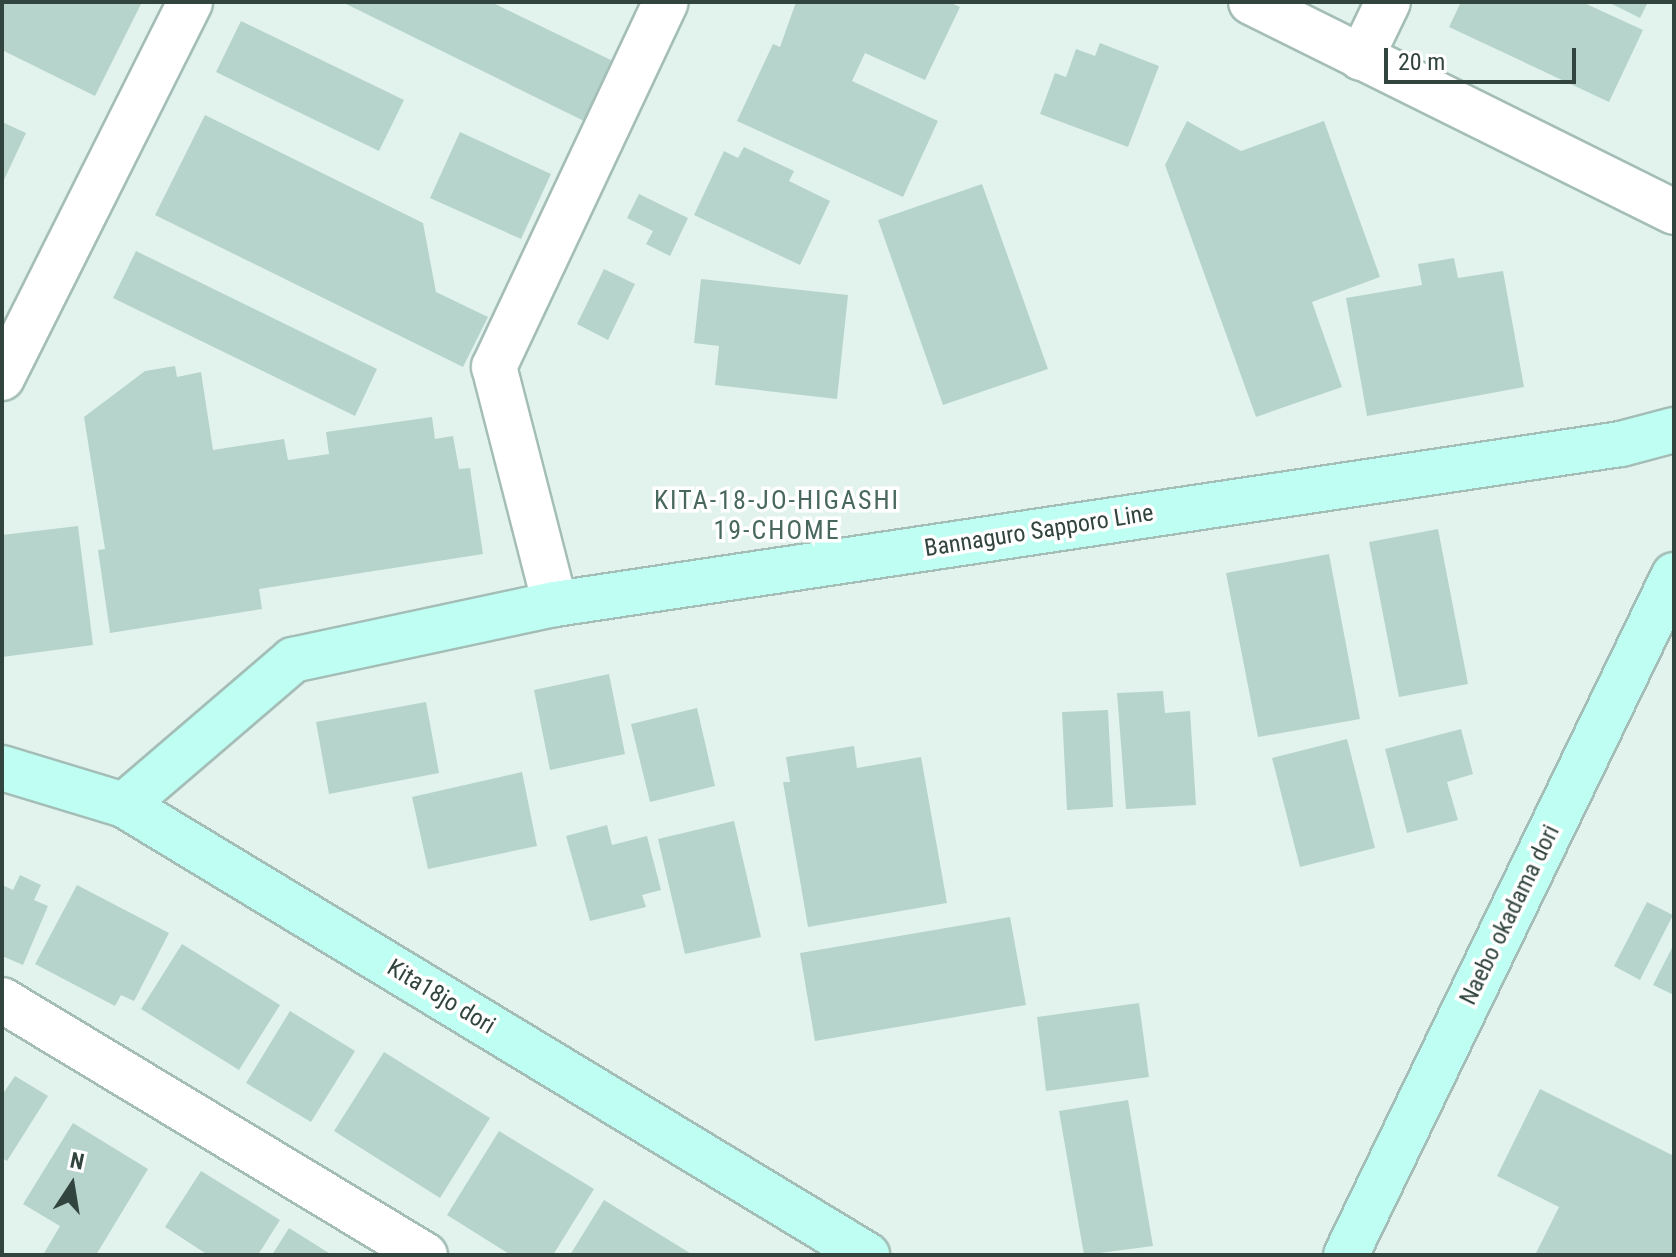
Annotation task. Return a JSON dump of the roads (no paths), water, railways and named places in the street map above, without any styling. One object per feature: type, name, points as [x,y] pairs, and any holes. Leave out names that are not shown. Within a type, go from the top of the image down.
[{"type":"main road","name":"Bannaguro Sapporo Line","points":[[124,805],[293,660],[555,604],[1621,444],[1674,430]]},
{"type":"main road","name":"Naebo okadama dori","points":[[1346,1255],[1674,575]]},
{"type":"main road","name":"Kita18jo dori","points":[[2,768],[124,805],[867,1255]]},
{"type":"street","points":[[555,604],[494,367],[666,2]]},
{"type":"street","points":[[1251,2],[1674,212]]},
{"type":"street","points":[[1361,58],[1388,2]]},
{"type":"street","points":[[2,378],[188,3]]},
{"type":"street","points":[[2,1000],[425,1255]]},
{"type":"district","name":"KITA-18-JO-HIGASHI 19-CHOME","points":[[777,516]]}]
